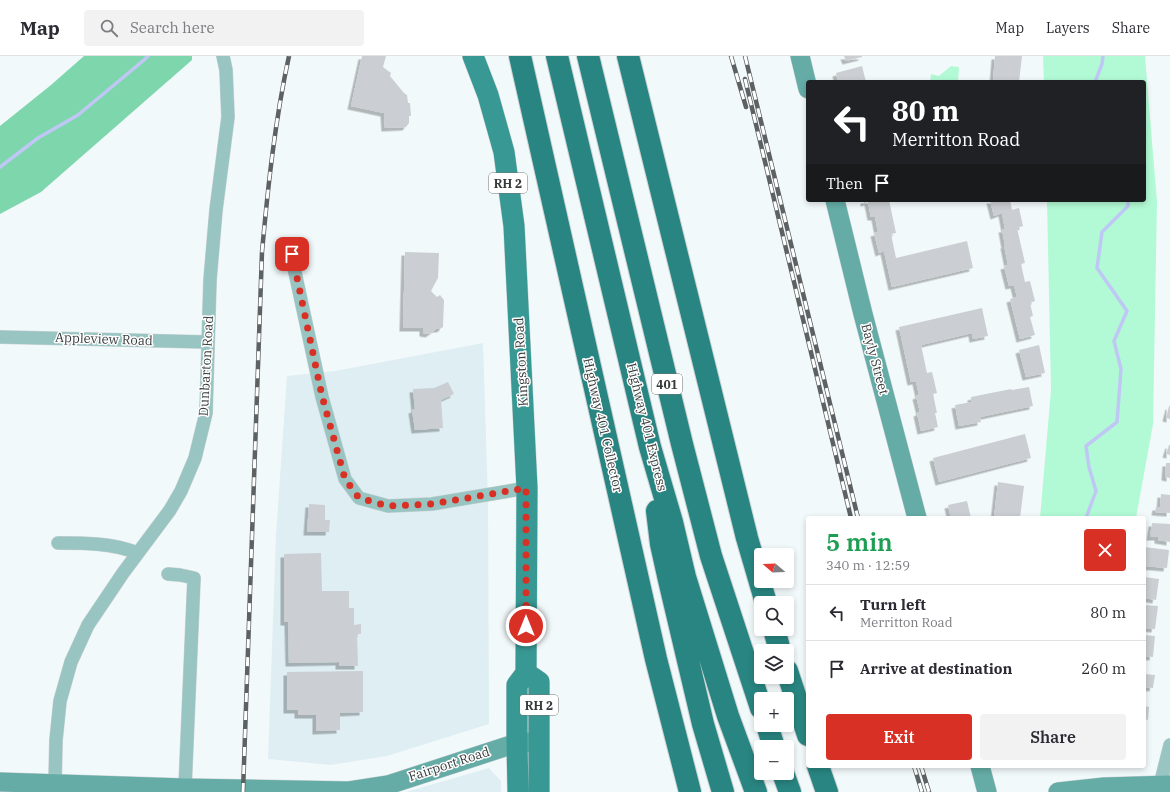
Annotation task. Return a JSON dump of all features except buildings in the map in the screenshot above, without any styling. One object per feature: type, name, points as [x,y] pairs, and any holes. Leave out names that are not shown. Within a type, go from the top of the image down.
[{"type":"highway","name":"Highway 401 Collector","points":[[520,56],[654,652],[690,792]]},
{"type":"highway","name":"Highway 401 Express","points":[[557,56],[650,447],[672,522],[687,584],[728,716],[756,792]]},
{"type":"highway","name":"401","points":[[588,56],[682,444],[711,556],[756,692]]},
{"type":"highway","points":[[628,56],[747,538],[764,596]]},
{"type":"highway","points":[[650,447],[661,544],[703,724],[723,792]]},
{"type":"highway","points":[[791,684],[806,729]]},
{"type":"highway","points":[[819,768],[827,792]]},
{"type":"highway","points":[[786,780],[790,792]]},
{"type":"main road","name":"Kingston Road","points":[[473,56],[488,95],[504,152],[514,226],[526,488],[526,673],[517,685],[516,742],[518,792]]},
{"type":"main road","name":"RH 2","points":[[526,673],[539,682],[539,792]]},
{"type":"street","name":"Dunbarton Road","points":[[55,783],[56,740],[60,701],[71,662],[88,625],[170,510],[181,491],[195,458],[206,413],[210,280],[216,210],[228,117],[226,70],[223,56]]},
{"type":"street","points":[[800,56],[806,81]]},
{"type":"street","name":"Bayly Street","points":[[835,202],[863,314],[916,516]]},
{"type":"street","points":[[292,254],[322,396],[345,479],[359,498],[388,506],[432,504],[526,488]]},
{"type":"street","name":"Appleview Road","points":[[0,337],[208,342]]},
{"type":"street","points":[[58,543],[97,544],[124,548],[138,553]]},
{"type":"street","points":[[168,574],[180,574],[194,578],[185,788]]},
{"type":"street","name":"Fairport Road","points":[[0,782],[185,788],[349,791],[376,790],[516,742],[539,742]]},
{"type":"street","points":[[1058,792],[1104,787],[1165,785],[1170,745]]},
{"type":"street","points":[[980,768],[986,792]]},
{"type":"shaded area","points":[[483,343],[488,501],[489,724],[387,756],[331,765],[268,759],[276,535],[287,376],[335,371]]},
{"type":"shaded area","points":[[489,768],[501,781],[501,792],[406,792]]},
{"type":"green space","points":[[84,56],[192,56],[192,60],[41,192],[0,214],[0,126]]},
{"type":"green space","points":[[1043,56],[1145,56],[1157,202],[1153,424],[1136,516],[1040,516],[1051,390],[1047,202],[1146,202],[1146,80],[1044,80]]},
{"type":"green space","points":[[951,66],[959,67],[958,80],[930,80],[931,74],[939,76]]},
{"type":"waterway","points":[[0,167],[38,138],[78,115],[148,56]]},
{"type":"waterway","points":[[1096,80],[1102,64],[1103,56]]},
{"type":"waterway","points":[[1087,516],[1096,491],[1089,467],[1086,446],[1117,422],[1121,369],[1114,341],[1127,311],[1097,268],[1102,232],[1128,206],[1128,202]]},
{"type":"railway","points":[[243,792],[262,252],[272,153],[289,56]]},
{"type":"railway","points":[[731,56],[746,107]]},
{"type":"railway","points":[[745,56],[858,516]]},
{"type":"railway","points":[[745,79],[851,516]]},
{"type":"railway","points":[[915,768],[922,792]]},
{"type":"railway","points":[[922,768],[929,792]]},
{"type":"route","points":[[292,254],[322,396],[345,479],[359,498],[388,506],[432,504],[526,488],[526,626]]}]
